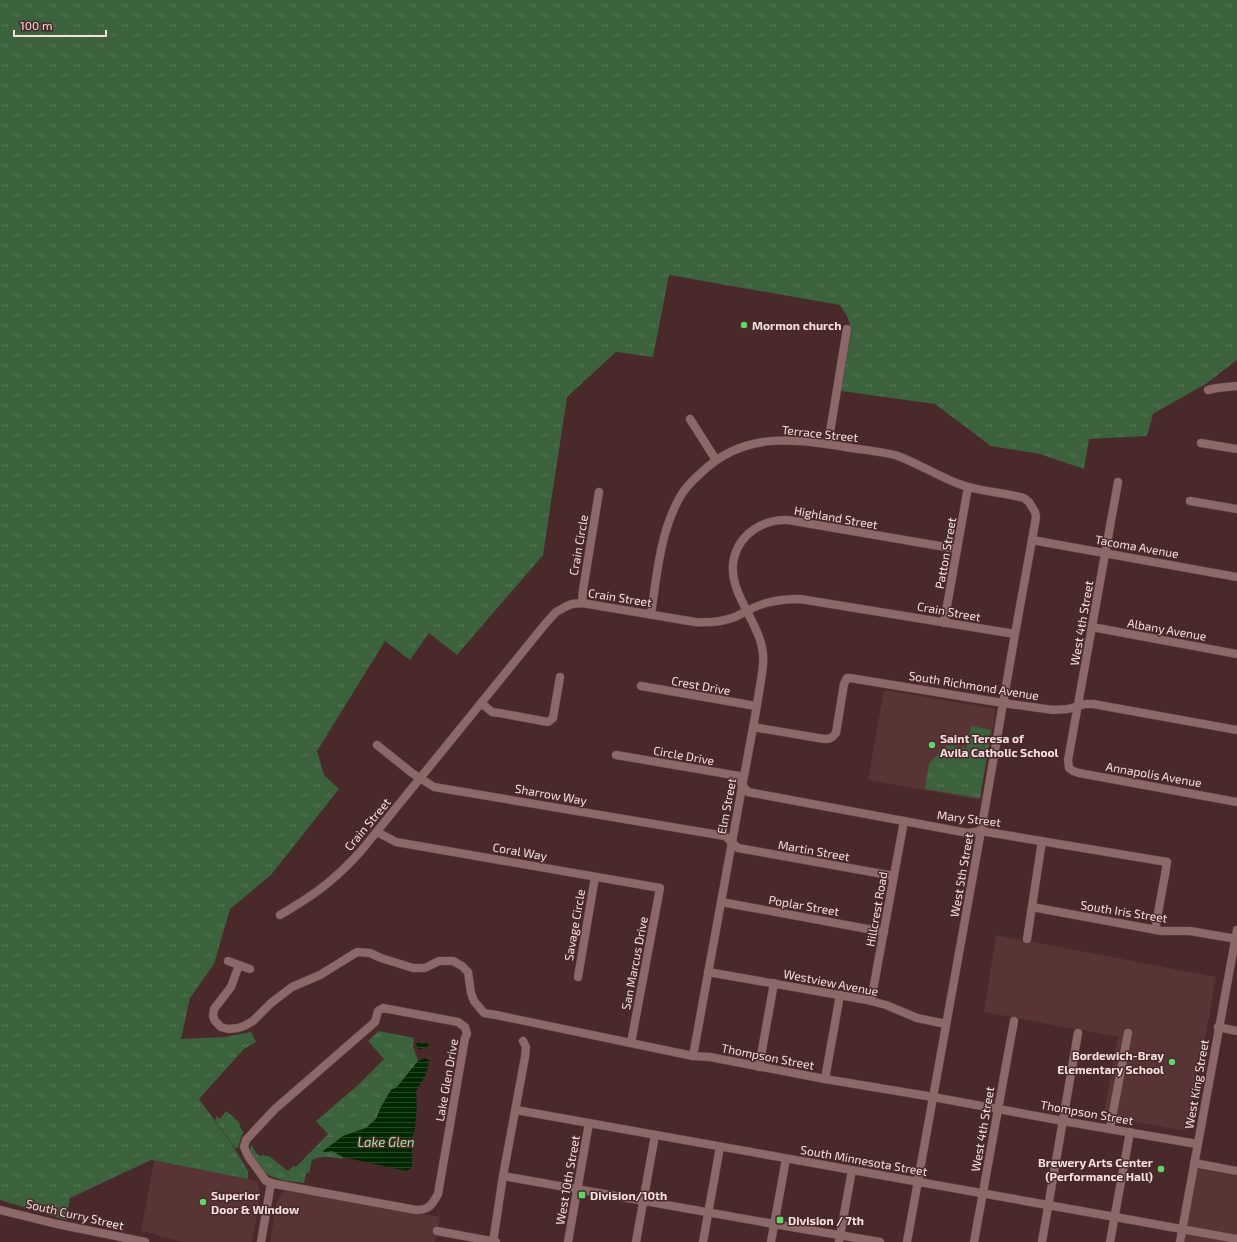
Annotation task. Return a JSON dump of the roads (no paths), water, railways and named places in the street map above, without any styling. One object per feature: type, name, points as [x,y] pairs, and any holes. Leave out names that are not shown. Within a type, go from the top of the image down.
[{"type":"street","points":[[828,444],[847,329]]},
{"type":"street","points":[[1208,390],[1237,386]]},
{"type":"street","points":[[690,420],[716,460]]},
{"type":"street","name":"Terrace Street","points":[[651,614],[664,534],[680,496],[707,466],[736,450],[756,443],[773,440],[788,440],[828,444],[897,456],[968,487],[1024,498],[1029,502],[1035,512]]},
{"type":"street","points":[[1201,443],[1237,449]]},
{"type":"street","name":"West 4th Street","points":[[1069,768],[1068,760],[1118,482]]},
{"type":"street","name":"Patton Street","points":[[944,623],[968,487]]},
{"type":"street","name":"Crain Circle","points":[[582,603],[599,492]]},
{"type":"street","points":[[1190,501],[1237,509]]},
{"type":"street","name":"West 5th Street","points":[[907,1242],[981,831],[1036,517],[1035,512]]},
{"type":"street","name":"Highland Street","points":[[733,565],[738,546],[747,535],[755,528],[765,523],[778,520],[788,520],[958,549]]},
{"type":"street","name":"Tacoma Avenue","points":[[1032,540],[1237,577]]},
{"type":"street","name":"Elm Street","points":[[693,1056],[753,727],[764,656],[759,635],[734,582],[733,565]]},
{"type":"street","name":"Crain Street","points":[[280,915],[328,883],[361,851],[556,612],[572,604],[582,603],[695,622],[706,622],[719,621],[733,617],[767,603],[788,598],[1015,634]]},
{"type":"street","name":"Albany Avenue","points":[[1092,627],[1237,654]]},
{"type":"street","points":[[481,703],[492,712],[548,722],[553,718],[560,677]]},
{"type":"street","name":"South Richmond Avenue","points":[[753,727],[830,739],[836,732],[844,684],[847,678],[850,678],[1053,710],[1068,709],[1093,704],[1237,730]]},
{"type":"street","name":"Crest Drive","points":[[641,686],[756,706]]},
{"type":"street","name":"Sharrow Way","points":[[377,745],[412,773],[434,787],[725,836],[732,843]]},
{"type":"street","name":"Circle Drive","points":[[616,755],[739,776],[742,784]]},
{"type":"street","name":"Annapolis Avenue","points":[[1069,768],[1079,773],[1237,802]]},
{"type":"street","name":"Mary Street","points":[[742,784],[748,792],[968,833],[981,831],[1166,862],[1155,930]]},
{"type":"street","name":"Hillcrest Road","points":[[871,1001],[904,821]]},
{"type":"street","name":"Coral Way","points":[[377,832],[396,842],[660,888]]},
{"type":"street","points":[[1027,939],[1042,841]]},
{"type":"street","name":"Martin Street","points":[[732,843],[738,848],[894,876]]},
{"type":"street","name":"Savage Circle","points":[[578,977],[595,877]]},
{"type":"street","name":"San Marcus Drive","points":[[631,1043],[660,888]]},
{"type":"street","name":"Poplar Street","points":[[721,902],[884,932]]},
{"type":"street","name":"South Iris Street","points":[[1032,907],[1155,930],[1190,931],[1236,939]]},
{"type":"street","name":"West King Street","points":[[1180,1242],[1218,1027],[1237,930]]},
{"type":"street","name":"Thompson Street","points":[[239,965],[231,987],[214,1009],[213,1016],[215,1021],[221,1027],[228,1029],[238,1028],[253,1021],[271,1003],[292,987],[320,975],[357,952],[370,953],[413,968],[425,968],[439,960],[453,961],[462,966],[468,972],[474,1002],[484,1012],[693,1056],[710,1057],[825,1079],[1198,1144]]},
{"type":"street","points":[[228,961],[250,969]]},
{"type":"street","name":"Westview Avenue","points":[[708,972],[871,1001],[886,1005],[917,1018],[946,1024]]},
{"type":"street","points":[[759,1066],[774,983]]},
{"type":"street","points":[[825,1079],[840,995]]},
{"type":"street","name":"Lake Glen Drive","points":[[383,1008],[458,1022],[465,1026],[467,1034],[465,1038],[438,1194],[432,1205],[424,1210],[416,1210],[271,1183],[266,1181],[248,1156],[244,1147],[246,1140],[275,1109],[375,1022],[378,1011],[383,1008]]},
{"type":"street","name":"West 4th Street","points":[[974,1242],[1014,1021]]},
{"type":"street","points":[[1218,1027],[1237,1031]]},
{"type":"street","points":[[1042,1242],[1078,1033]]},
{"type":"street","points":[[1110,1128],[1128,1034]]},
{"type":"street","points":[[436,1231],[495,1242],[503,1176],[516,1110],[526,1047],[522,1041]]},
{"type":"street","name":"South Minnesota Street","points":[[516,1110],[1237,1240]]},
{"type":"street","name":"West 10th Street","points":[[568,1242],[589,1123]]},
{"type":"street","points":[[1110,1242],[1130,1132]]},
{"type":"street","points":[[636,1242],[655,1135]]},
{"type":"street","points":[[703,1242],[720,1147]]},
{"type":"street","points":[[771,1242],[786,1159]]},
{"type":"street","points":[[1194,1163],[1237,1171]]},
{"type":"street","points":[[840,1238],[852,1170]]},
{"type":"street","points":[[503,1176],[709,1212],[840,1238],[880,1242]]},
{"type":"street","points":[[261,1242],[271,1183]]},
{"type":"street","name":"South Curry Street","points":[[0,1210],[146,1242]]},
{"type":"water","points":[[417,1042],[422,1044],[427,1042],[429,1046],[419,1050],[416,1044]]},
{"type":"water","name":"Lake Glen","points":[[425,1058],[429,1060],[428,1067],[425,1076],[416,1091],[417,1105],[415,1128],[411,1142],[412,1165],[410,1169],[406,1171],[343,1157],[332,1151],[323,1151],[343,1136],[366,1128],[376,1119],[391,1090],[397,1087],[419,1060]]},
{"type":"place","name":"Mormon church","points":[[744,325]]},
{"type":"place","name":"Saint Teresa of Avila Catholic School","points":[[932,745]]},
{"type":"place","name":"Bordewich-Bray Elementary School","points":[[1172,1062]]},
{"type":"place","name":"Brewery Arts Center (Performance Hall)","points":[[1161,1169]]},
{"type":"place","name":"Division/10th","points":[[582,1195]]},
{"type":"place","name":"Superior Door & Window","points":[[203,1202]]},
{"type":"place","name":"Division / 7th","points":[[780,1220]]}]
